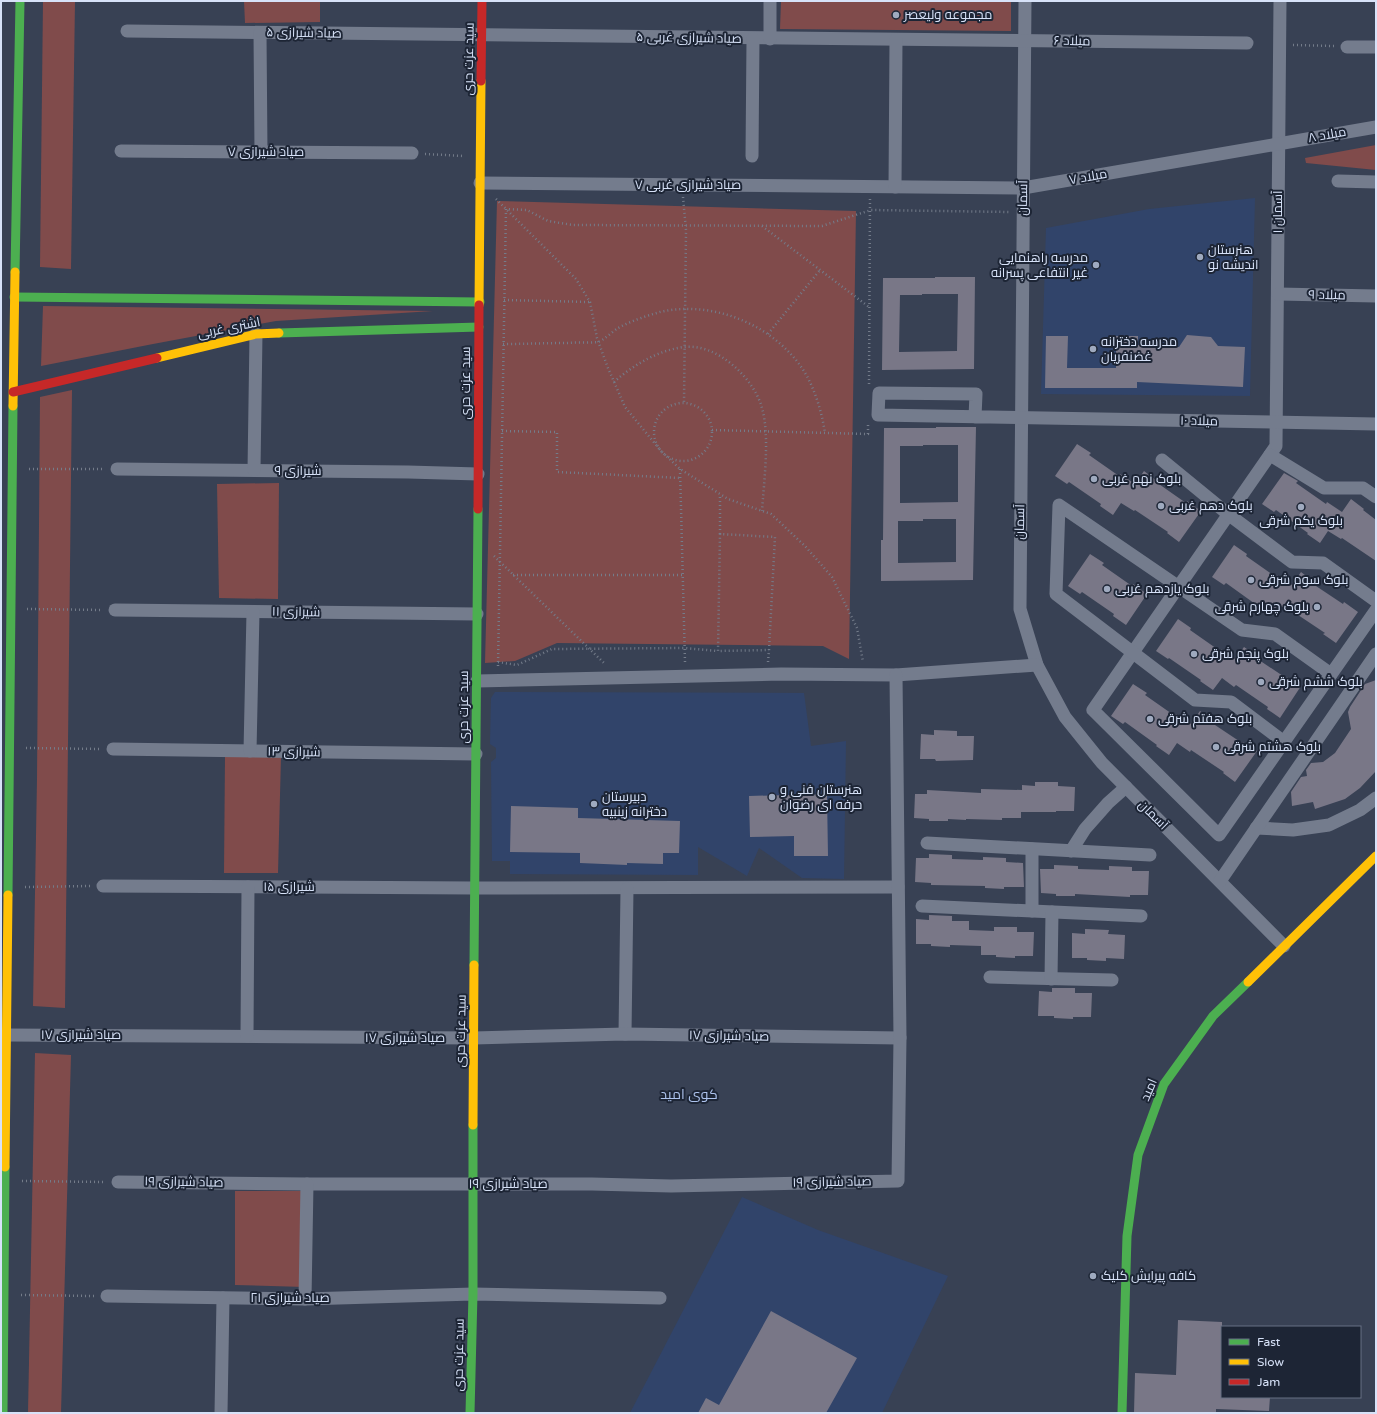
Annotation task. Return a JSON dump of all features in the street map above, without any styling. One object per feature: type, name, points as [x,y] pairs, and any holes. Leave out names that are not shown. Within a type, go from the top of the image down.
[{"type":"street","points":[[3,1413],[14,297],[20,1]]},
{"type":"street","name":"سید عزت حری","points":[[470,1413],[473,1294],[472,1184],[482,1]]},
{"type":"street","points":[[770,1],[770,39]]},
{"type":"street","name":"آسمان","points":[[1025,1],[1020,609],[1037,665],[1065,717],[1102,763],[1284,946]]},
{"type":"street","name":"آسمان ۱","points":[[1280,1],[1276,446],[1093,710],[1219,835],[1284,742]]},
{"type":"street","name":"صیاد شیرازی ۵","points":[[126,31],[482,35]]},
{"type":"street","points":[[260,33],[261,152]]},
{"type":"street","name":"صیاد شیرازی غربی ۵","points":[[482,35],[896,40]]},
{"type":"street","points":[[752,156],[753,38]]},
{"type":"street","points":[[895,187],[896,40]]},
{"type":"street","name":"میلاد ۶","points":[[896,40],[1247,43]]},
{"type":"street","points":[[1347,47],[1376,47]]},
{"type":"street","name":"میلاد ۸","points":[[1279,144],[1376,127]]},
{"type":"street","name":"میلاد ۷","points":[[895,187],[1023,188],[1279,144]]},
{"type":"street","name":"صیاد شیرازی ۷","points":[[121,151],[412,153]]},
{"type":"street","points":[[1338,181],[1376,182]]},
{"type":"street","name":"صیاد شیرازی غربی ۷","points":[[480,183],[895,187]]},
{"type":"street","name":"میلاد ۹","points":[[1278,294],[1376,296]]},
{"type":"street","name":"اشتری غربی","points":[[14,297],[449,309],[480,302]]},
{"type":"street","points":[[443,328],[450,322],[449,309]]},
{"type":"street","name":"اشتری غربی","points":[[13,392],[256,334],[479,327]]},
{"type":"street","points":[[254,470],[256,334]]},
{"type":"street","name":"میلاد ۱۰","points":[[975,416],[976,394],[879,393],[878,415],[1376,424]]},
{"type":"street","points":[[1270,455],[1324,488],[1363,488],[1376,497]]},
{"type":"street","points":[[1162,460],[1228,514],[1292,562],[1323,564],[1376,601]]},
{"type":"street","name":"شیرازی ۹","points":[[117,469],[478,474]]},
{"type":"street","points":[[1331,674],[1275,634],[1242,630],[1059,505],[1056,594],[1195,700],[1231,702],[1284,742],[1376,610]]},
{"type":"street","name":"شیرازی ۱۱","points":[[115,610],[477,614]]},
{"type":"street","points":[[250,751],[253,612]]},
{"type":"street","points":[[1220,881],[1376,654]]},
{"type":"street","points":[[477,681],[767,674],[896,675],[1037,665]]},
{"type":"street","points":[[896,675],[900,1038]]},
{"type":"street","name":"شیرازی ۱۳","points":[[113,749],[476,754]]},
{"type":"street","points":[[1071,851],[1085,829],[1108,803],[1126,787]]},
{"type":"street","points":[[1256,828],[1293,830],[1329,825],[1360,810],[1376,798]]},
{"type":"street","points":[[927,843],[1150,855]]},
{"type":"street","points":[[1032,849],[1032,911]]},
{"type":"street","name":"امید","points":[[1122,1413],[1127,1236],[1138,1155],[1164,1084],[1214,1016],[1376,856]]},
{"type":"street","name":"شیرازی ۱۵","points":[[103,886],[475,888],[898,887]]},
{"type":"street","points":[[247,1036],[248,887]]},
{"type":"street","points":[[625,1034],[627,888]]},
{"type":"street","points":[[922,906],[1141,916]]},
{"type":"street","points":[[1051,979],[1052,912]]},
{"type":"street","points":[[990,977],[1112,980]]},
{"type":"street","name":"صیاد شیرازی ۱۷","points":[[7,1035],[474,1038],[625,1034],[900,1038]]},
{"type":"street","name":"صیاد شیرازی ۱۹","points":[[118,1182],[307,1184],[592,1184],[671,1186],[898,1181],[900,1038]]},
{"type":"street","points":[[305,1299],[307,1184]]},
{"type":"street","name":"صیاد شیرازی ۲۱","points":[[108,1296],[305,1299],[473,1294],[660,1298]]},
{"type":"street","points":[[221,1413],[223,1298]]},
{"type":"path","points":[[1280,44],[1347,47]]},
{"type":"path","points":[[412,153],[480,157]]},
{"type":"path","points":[[480,183],[576,279],[590,302],[599,342],[625,407],[661,451],[680,469],[720,494],[771,514],[805,546],[832,577],[857,628],[865,674]]},
{"type":"path","points":[[682,185],[684,225],[686,230],[684,403]]},
{"type":"path","points":[[869,388],[870,187]]},
{"type":"path","points":[[506,208],[527,210],[548,221],[573,225],[822,226],[871,210],[1023,212]]},
{"type":"path","points":[[498,681],[506,208]]},
{"type":"path","points":[[761,225],[870,307]]},
{"type":"path","points":[[768,334],[820,270]]},
{"type":"path","points":[[504,300],[590,302]]},
{"type":"path","points":[[503,344],[599,342],[618,328],[639,318],[662,312],[685,309],[714,311],[743,320],[768,334],[790,354],[808,378],[820,404],[826,433]]},
{"type":"path","points":[[614,382],[643,361],[664,352],[684,347],[697,348],[718,355],[745,376],[762,407],[766,432],[762,511]]},
{"type":"path","points":[[684,403],[692,404],[700,408],[710,421],[712,430],[711,439],[702,454],[685,461],[676,460],[661,451],[656,443],[654,434],[655,424],[659,415],[674,404],[684,403]]},
{"type":"path","points":[[712,430],[868,434],[868,419]]},
{"type":"path","points":[[502,431],[557,432],[557,472],[681,478]]},
{"type":"path","points":[[12,468],[117,469]]},
{"type":"path","points":[[680,469],[685,676]]},
{"type":"path","points":[[718,651],[720,494]]},
{"type":"path","points":[[720,534],[775,537],[767,674]]},
{"type":"path","points":[[478,540],[619,678]]},
{"type":"path","points":[[513,575],[683,575]]},
{"type":"path","points":[[11,609],[115,610]]},
{"type":"path","points":[[498,662],[516,664],[552,649],[684,648],[718,651],[769,650]]},
{"type":"path","points":[[10,748],[113,749]]},
{"type":"path","points":[[8,887],[103,886]]},
{"type":"path","points":[[5,1180],[118,1182]]},
{"type":"path","points":[[4,1295],[108,1296]]},
{"type":"shaded area","points":[[43,1],[75,1],[71,269],[40,267]]},
{"type":"shaded area","points":[[244,1],[320,1],[320,22],[245,23]]},
{"type":"shaded area","name":"مجموعه ولیعصر","points":[[781,1],[1011,1],[1011,31],[780,29]]},
{"type":"shaded area","points":[[1376,145],[1376,170],[1306,163],[1305,158]]},
{"type":"shaded area","points":[[1255,198],[1250,396],[1041,394],[1046,228],[1149,209]]},
{"type":"shaded area","points":[[497,201],[856,211],[849,659],[823,646],[557,643],[515,661],[485,663]]},
{"type":"shaded area","points":[[43,306],[433,311],[276,321],[41,366]]},
{"type":"shaded area","points":[[72,390],[65,1008],[33,1006],[37,779],[40,397]]},
{"type":"shaded area","points":[[279,483],[278,599],[219,598],[217,484]]},
{"type":"shaded area","name":"دبیرستان دخترانه زینبیه","points":[[495,692],[804,693],[811,746],[846,741],[844,879],[802,878],[759,848],[747,876],[698,847],[698,875],[510,874],[510,861],[492,861],[491,762],[496,758],[496,748],[490,744],[491,698]]},
{"type":"shaded area","points":[[281,756],[278,873],[224,873],[225,757]]},
{"type":"shaded area","points":[[35,1053],[71,1055],[61,1413],[28,1413]]},
{"type":"shaded area","points":[[235,1191],[307,1191],[305,1287],[235,1285]]},
{"type":"shaded area","points":[[742,1197],[818,1230],[948,1276],[882,1413],[630,1413]]},
{"type":"building","points":[[975,277],[974,369],[882,370],[883,278]],"holes":[[[958,294],[957,351],[899,352],[900,295]]]},
{"type":"building","points":[[1187,335],[1211,337],[1218,346],[1245,347],[1243,387],[1137,382],[1137,388],[1045,388],[1046,336],[1068,336],[1067,368],[1116,368],[1116,336],[1138,336],[1138,345],[1179,347]]},
{"type":"building","points":[[976,427],[973,580],[881,581],[884,428]],"holes":[[[958,445],[958,502],[900,503],[900,446]],[[923,519],[956,519],[956,562],[898,563],[898,521],[923,521]]]},
{"type":"building","points":[[1077,444],[1091,453],[1089,455],[1119,476],[1120,474],[1135,484],[1144,471],[1157,481],[1156,482],[1186,503],[1187,501],[1201,511],[1179,542],[1167,533],[1168,532],[1135,510],[1134,511],[1121,503],[1113,515],[1100,506],[1101,504],[1069,482],[1067,484],[1055,476]]},
{"type":"building","name":"بلوک یکم شرقی","points":[[1284,473],[1298,481],[1296,483],[1326,504],[1327,502],[1342,512],[1351,499],[1376,520],[1376,561],[1342,538],[1341,539],[1328,531],[1320,543],[1276,510],[1274,512],[1262,504]]},
{"type":"building","points":[[1234,545],[1247,554],[1246,556],[1276,577],[1277,575],[1292,585],[1301,572],[1314,582],[1313,584],[1358,612],[1336,643],[1323,634],[1325,633],[1292,611],[1291,613],[1278,604],[1270,616],[1226,583],[1224,585],[1212,577]]},
{"type":"building","name":"بلوک یازدهم غربی","points":[[1090,554],[1104,563],[1102,565],[1132,586],[1133,584],[1147,594],[1126,625],[1113,616],[1114,614],[1082,592],[1080,594],[1068,586]]},
{"type":"building","points":[[1178,619],[1191,628],[1190,630],[1220,651],[1221,649],[1235,659],[1244,647],[1257,656],[1256,658],[1301,686],[1280,718],[1267,709],[1268,707],[1236,685],[1234,687],[1222,678],[1213,690],[1169,658],[1168,659],[1156,651]]},
{"type":"building","points":[[1376,680],[1376,771],[1360,788],[1345,799],[1315,809],[1313,802],[1292,806],[1291,792],[1301,777],[1307,776],[1306,770],[1311,763],[1323,762],[1335,753],[1351,729],[1348,712],[1350,707],[1365,684]]},
{"type":"building","points":[[1133,684],[1147,693],[1145,695],[1175,716],[1176,714],[1191,724],[1200,711],[1213,721],[1212,723],[1257,751],[1235,782],[1223,773],[1224,772],[1191,750],[1190,752],[1177,743],[1169,755],[1125,722],[1123,724],[1111,716]]},
{"type":"building","points":[[934,730],[957,731],[957,736],[974,736],[973,760],[936,761],[935,759],[920,759],[921,734],[934,735]]},
{"type":"building","points":[[1035,782],[1058,782],[1058,786],[1075,787],[1074,811],[1021,812],[1021,818],[1002,818],[1002,820],[948,819],[948,821],[929,821],[929,819],[914,818],[915,794],[927,794],[927,790],[981,793],[981,789],[1022,790],[1022,785],[1035,786]]},
{"type":"building","points":[[827,794],[828,856],[794,856],[794,836],[750,837],[749,796]]},
{"type":"building","points":[[511,806],[578,808],[578,818],[680,821],[679,853],[663,853],[663,864],[627,863],[627,865],[580,863],[580,853],[510,852]]},
{"type":"building","points":[[929,854],[952,855],[952,859],[983,860],[983,857],[1006,858],[1006,862],[1023,863],[1024,887],[1004,887],[1004,889],[985,888],[985,886],[931,885],[931,883],[915,882],[916,858],[929,858]]},
{"type":"building","points":[[1054,865],[1078,866],[1078,869],[1109,870],[1109,866],[1132,867],[1132,871],[1149,871],[1148,895],[1130,895],[1130,897],[1075,894],[1075,896],[1056,896],[1056,894],[1041,893],[1040,869],[1054,869]]},
{"type":"building","points":[[929,915],[952,916],[952,921],[969,921],[969,930],[994,931],[994,927],[1017,927],[1017,932],[1034,932],[1033,956],[1015,956],[1015,958],[996,957],[996,955],[981,955],[981,946],[950,945],[950,947],[931,946],[931,944],[916,944],[916,919],[929,920]]},
{"type":"building","points":[[1085,929],[1109,930],[1108,934],[1125,935],[1124,959],[1106,958],[1106,961],[1087,960],[1087,958],[1072,958],[1072,933],[1085,934]]},
{"type":"building","points":[[1052,988],[1075,988],[1075,993],[1092,993],[1091,1017],[1073,1017],[1073,1019],[1054,1018],[1054,1016],[1038,1016],[1039,991],[1052,992]]},
{"type":"building","points":[[771,1311],[857,1358],[826,1413],[698,1413],[706,1398],[719,1405]]},
{"type":"building","points":[[1178,1320],[1222,1322],[1221,1398],[1270,1398],[1269,1411],[1216,1409],[1216,1413],[1134,1413],[1135,1373],[1176,1375]]},
{"type":"traffic: fast","points":[[15,272],[20,1]]},
{"type":"traffic: fast","points":[[14,297],[480,302]]},
{"type":"traffic: fast","points":[[279,333],[479,327]]},
{"type":"traffic: fast","points":[[8,895],[13,406]]},
{"type":"traffic: fast","points":[[474,965],[478,509]]},
{"type":"traffic: fast","points":[[1122,1413],[1127,1236],[1138,1155],[1164,1084],[1213,1016],[1248,982]]},
{"type":"traffic: fast","points":[[470,1413],[473,1294],[473,1125]]},
{"type":"traffic: fast","points":[[3,1413],[5,1167]]},
{"type":"traffic: slow","points":[[479,305],[481,81]]},
{"type":"traffic: slow","points":[[13,406],[15,272]]},
{"type":"traffic: slow","points":[[157,358],[256,334],[279,333]]},
{"type":"traffic: slow","points":[[1248,982],[1376,856]]},
{"type":"traffic: slow","points":[[5,1167],[8,895]]},
{"type":"traffic: slow","points":[[473,1125],[474,965]]},
{"type":"traffic: jam","points":[[481,81],[482,1]]},
{"type":"traffic: jam","points":[[478,509],[479,305]]},
{"type":"traffic: jam","points":[[13,392],[157,358]]},
{"type":"place","name":"مجموعه ولیعصر","points":[[896,15]]},
{"type":"place","name":"هنرستان اندیشه نو","points":[[1200,257]]},
{"type":"place","name":"مدرسه راهنمایی غیر انتفاعی پسرانه","points":[[1096,265]]},
{"type":"place","name":"مدرسه دخترانه غضنفریان","points":[[1093,349]]},
{"type":"place","name":"بلوک نهم غربی","points":[[1094,479]]},
{"type":"place","name":"بلوک دهم غربی","points":[[1161,506]]},
{"type":"place","name":"بلوک یکم شرقی","points":[[1301,507]]},
{"type":"place","name":"بلوک سوم شرقی","points":[[1251,580]]},
{"type":"place","name":"بلوک یازدهم غربی","points":[[1107,589]]},
{"type":"place","name":"بلوک چهارم شرقی","points":[[1317,607]]},
{"type":"place","name":"بلوک پنجم شرقی","points":[[1194,654]]},
{"type":"place","name":"بلوک ششم شرقی","points":[[1261,682]]},
{"type":"place","name":"بلوک هفتم شرقی","points":[[1150,719]]},
{"type":"place","name":"بلوک هشتم شرقی","points":[[1216,747]]},
{"type":"place","name":"هنرستان فنی و حرفه ای رضوان","points":[[772,797]]},
{"type":"place","name":"دبیرستان دخترانه زینبیه","points":[[594,804]]},
{"type":"place","name":"کافه پیرایش کلیک","points":[[1093,1276]]},
{"type":"district","name":"کوی امید","points":[[689,1094]]}]
